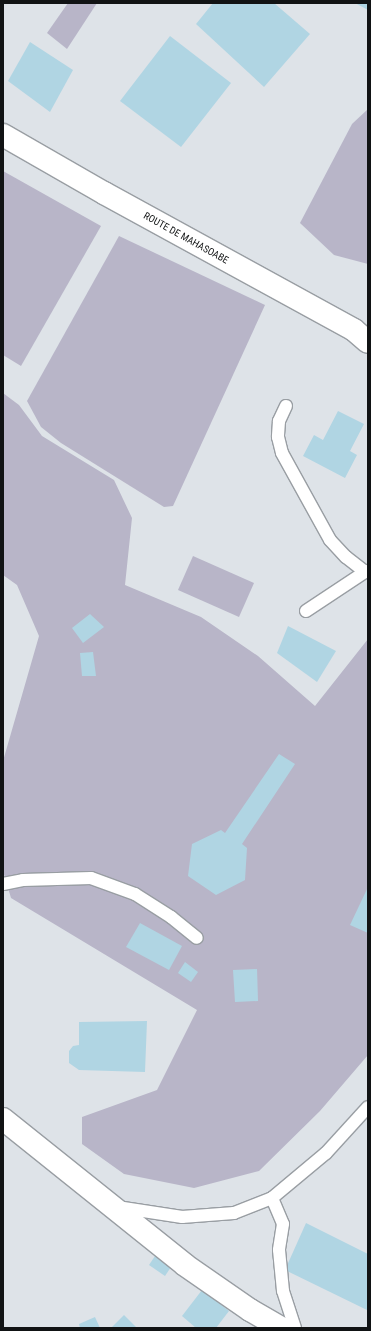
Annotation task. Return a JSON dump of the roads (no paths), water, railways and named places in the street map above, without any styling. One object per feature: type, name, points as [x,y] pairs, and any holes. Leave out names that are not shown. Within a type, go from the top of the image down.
[{"type":"street","name":"ROUTE DE MAHASOABE","points":[[3,135],[104,193],[354,330],[368,342]]},
{"type":"street","points":[[3,1120],[185,1265],[250,1310],[281,1328]]},
{"type":"lane","points":[[286,406],[279,421],[278,437],[282,453],[330,540],[346,557],[367,571],[306,611]]},
{"type":"lane","points":[[3,884],[23,880],[91,878],[135,894],[171,917],[197,938]]},
{"type":"lane","points":[[112,1206],[182,1217],[234,1213],[272,1198],[326,1153],[368,1107]]},
{"type":"lane","points":[[272,1198],[283,1224],[279,1250],[283,1291],[295,1328]]}]
